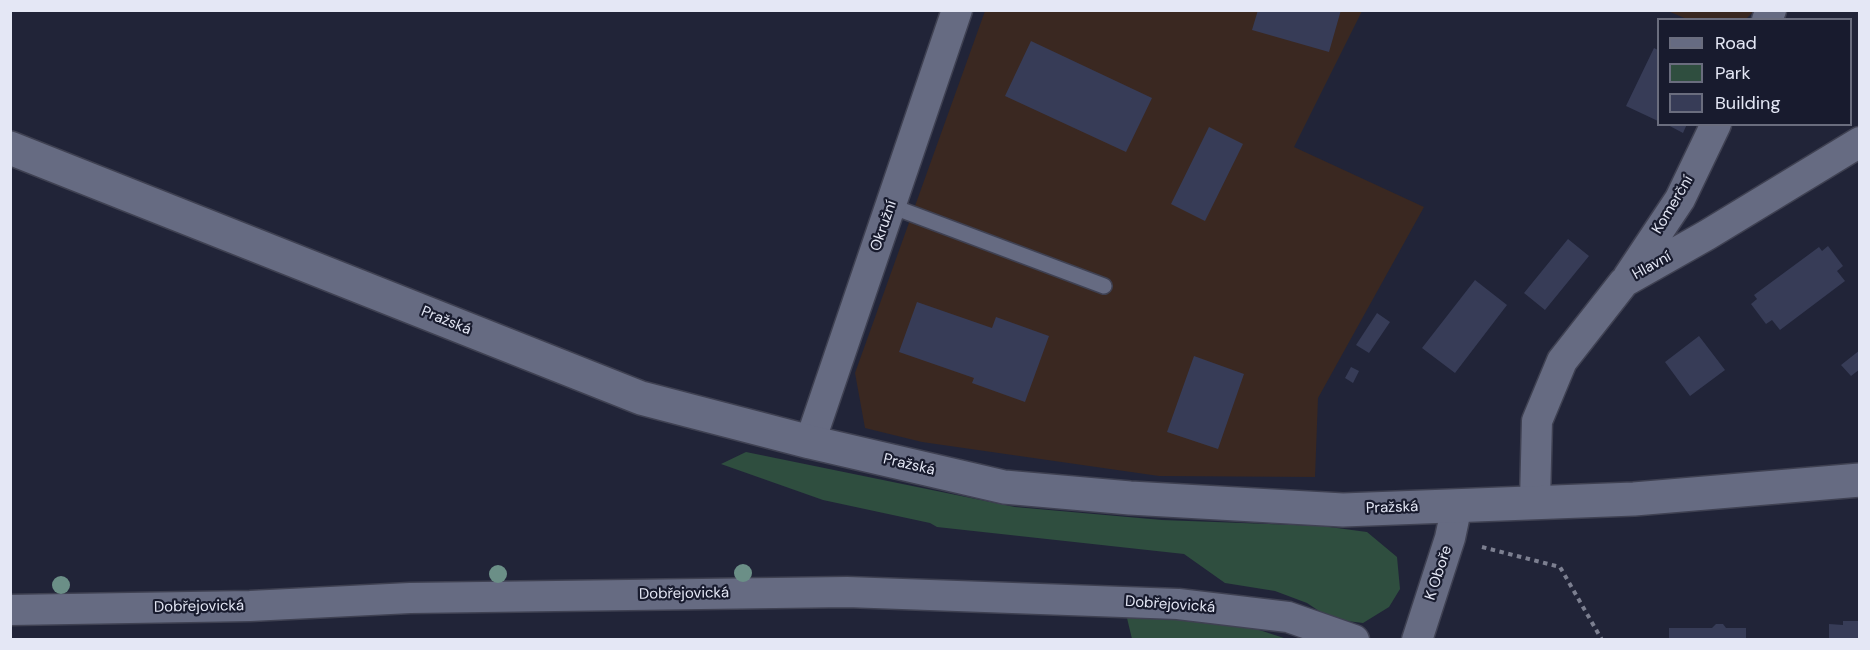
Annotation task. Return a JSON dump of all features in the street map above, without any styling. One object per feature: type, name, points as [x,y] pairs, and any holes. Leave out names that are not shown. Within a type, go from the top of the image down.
[{"type":"main road","name":"Pražská","points":[[10,148],[641,398],[810,442],[1004,487],[1130,498],[1343,510],[1634,499],[1860,480]]},
{"type":"street","name":"Okružní","points":[[810,442],[957,10]]},
{"type":"street","name":"Komerční","points":[[1624,282],[1680,199],[1715,126]]},
{"type":"street","name":"Hlavní","points":[[1535,501],[1537,421],[1541,411],[1562,361],[1624,282],[1707,235],[1860,142]]},
{"type":"street","name":"K Oboře","points":[[1417,639],[1450,538],[1457,506]]},
{"type":"street","name":"Dobřejovická","points":[[10,610],[250,606],[410,598],[848,592],[1178,604],[1288,617],[1354,639]]},
{"type":"lane","points":[[891,206],[1104,286]]},
{"type":"path","points":[[1482,547],[1560,567],[1602,639]]},
{"type":"shaded area","points":[[1754,10],[1747,18],[1684,18],[1668,11]]},
{"type":"shaded area","points":[[985,11],[1362,11],[1294,147],[1424,207],[1318,398],[1315,477],[1159,476],[922,442],[865,428],[855,373]]},
{"type":"green space","points":[[746,452],[1015,507],[1162,520],[1322,526],[1367,532],[1397,557],[1400,589],[1389,607],[1363,623],[1331,619],[1307,603],[1275,591],[1225,583],[1184,554],[937,527],[930,523],[823,500],[721,464]]},
{"type":"green space","points":[[1180,617],[1250,627],[1287,639],[1132,639],[1127,618]]},
{"type":"building","points":[[1258,10],[1341,10],[1329,52],[1252,30]]},
{"type":"building","points":[[1031,41],[1152,98],[1126,152],[1005,96]]},
{"type":"building","points":[[1654,48],[1657,50],[1657,121],[1626,106]]},
{"type":"building","points":[[1670,126],[1686,126],[1683,133]]},
{"type":"building","points":[[1209,127],[1243,144],[1205,221],[1171,204]]},
{"type":"building","points":[[1568,239],[1589,256],[1545,310],[1524,293]]},
{"type":"building","points":[[1828,246],[1843,266],[1837,271],[1845,281],[1780,330],[1772,320],[1766,324],[1751,304],[1757,299],[1754,295],[1819,247],[1822,251]]},
{"type":"building","points":[[1475,280],[1507,305],[1455,373],[1422,348]]},
{"type":"building","points":[[917,302],[992,328],[996,317],[1049,336],[1025,402],[972,383],[974,378],[899,352]]},
{"type":"building","points":[[1377,313],[1390,322],[1369,353],[1356,345]]},
{"type":"building","points":[[1699,336],[1725,370],[1690,396],[1665,362]]},
{"type":"building","points":[[1860,350],[1860,369],[1851,376],[1841,365]]},
{"type":"building","points":[[1194,356],[1244,374],[1218,449],[1167,432]]},
{"type":"building","points":[[1351,367],[1359,371],[1353,383],[1345,378]]},
{"type":"building","points":[[1843,621],[1860,621],[1860,639],[1829,639],[1829,624],[1843,625]]},
{"type":"building","points":[[1716,624],[1723,624],[1726,628],[1746,628],[1746,639],[1669,639],[1669,628],[1712,628]]}]
